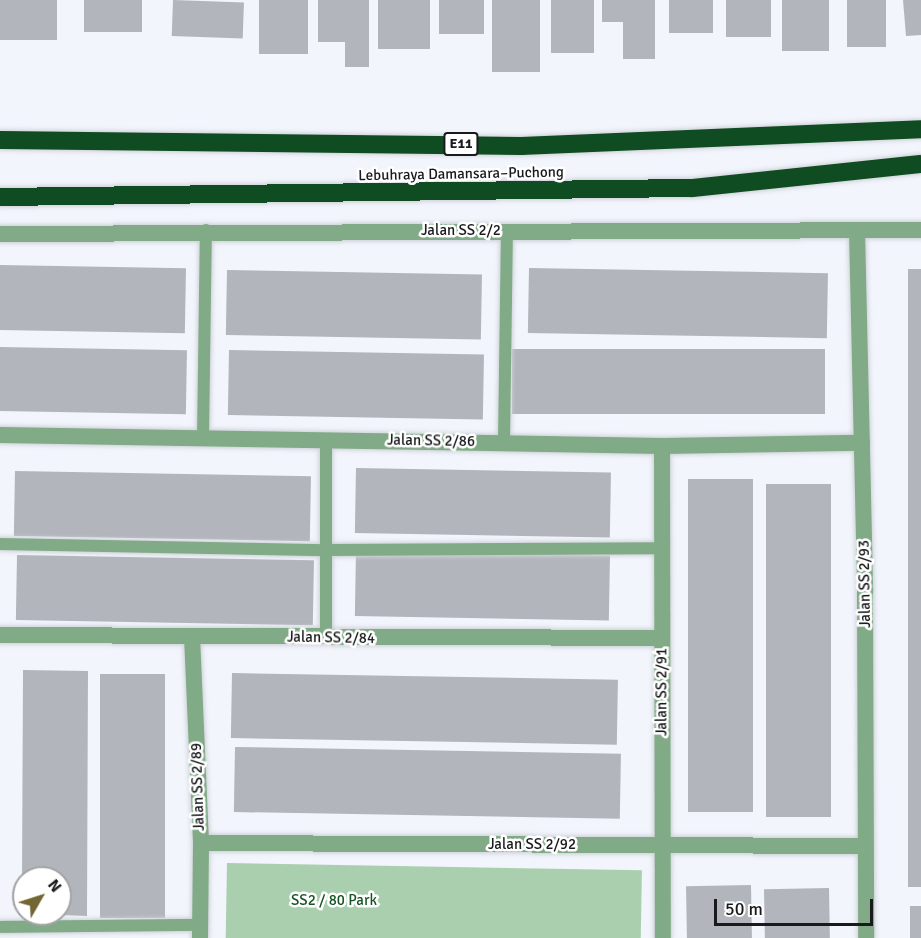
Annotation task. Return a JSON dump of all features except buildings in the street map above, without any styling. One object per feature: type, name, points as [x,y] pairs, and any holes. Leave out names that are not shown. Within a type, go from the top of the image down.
[{"type":"highway","name":"Lebuhraya Damansara–Puchong","points":[[0,140],[522,146],[921,129]]},
{"type":"highway","name":"Lebuhraya Damansara–Puchong","points":[[0,197],[692,188],[881,171],[921,164]]},
{"type":"highway","points":[[881,171],[921,177]]},
{"type":"street","name":"Jalan SS 2/2","points":[[0,234],[206,230],[921,230]]},
{"type":"street","name":"Jalan SS 2/93","points":[[857,230],[866,592],[863,846],[866,938]]},
{"type":"street","name":"Jalan SS 2/86","points":[[0,435],[662,446],[862,443]]},
{"type":"street","name":"Jalan SS 2/91","points":[[662,446],[663,938]]},
{"type":"street","name":"Jalan SS 2/84","points":[[0,634],[326,638],[662,638]]},
{"type":"street","name":"Jalan SS 2/89","points":[[192,636],[201,843],[200,931]]},
{"type":"street","name":"Jalan SS 2/92","points":[[201,843],[863,846]]},
{"type":"lane","points":[[203,438],[206,230]]},
{"type":"lane","points":[[504,442],[507,231]]},
{"type":"lane","points":[[326,439],[326,638]]},
{"type":"lane","points":[[0,544],[326,550],[662,548]]},
{"type":"lane","points":[[0,927],[200,931]]},
{"type":"green space","name":"SS2 / 80 Park","points":[[227,863],[642,870],[641,938],[226,938]]}]
